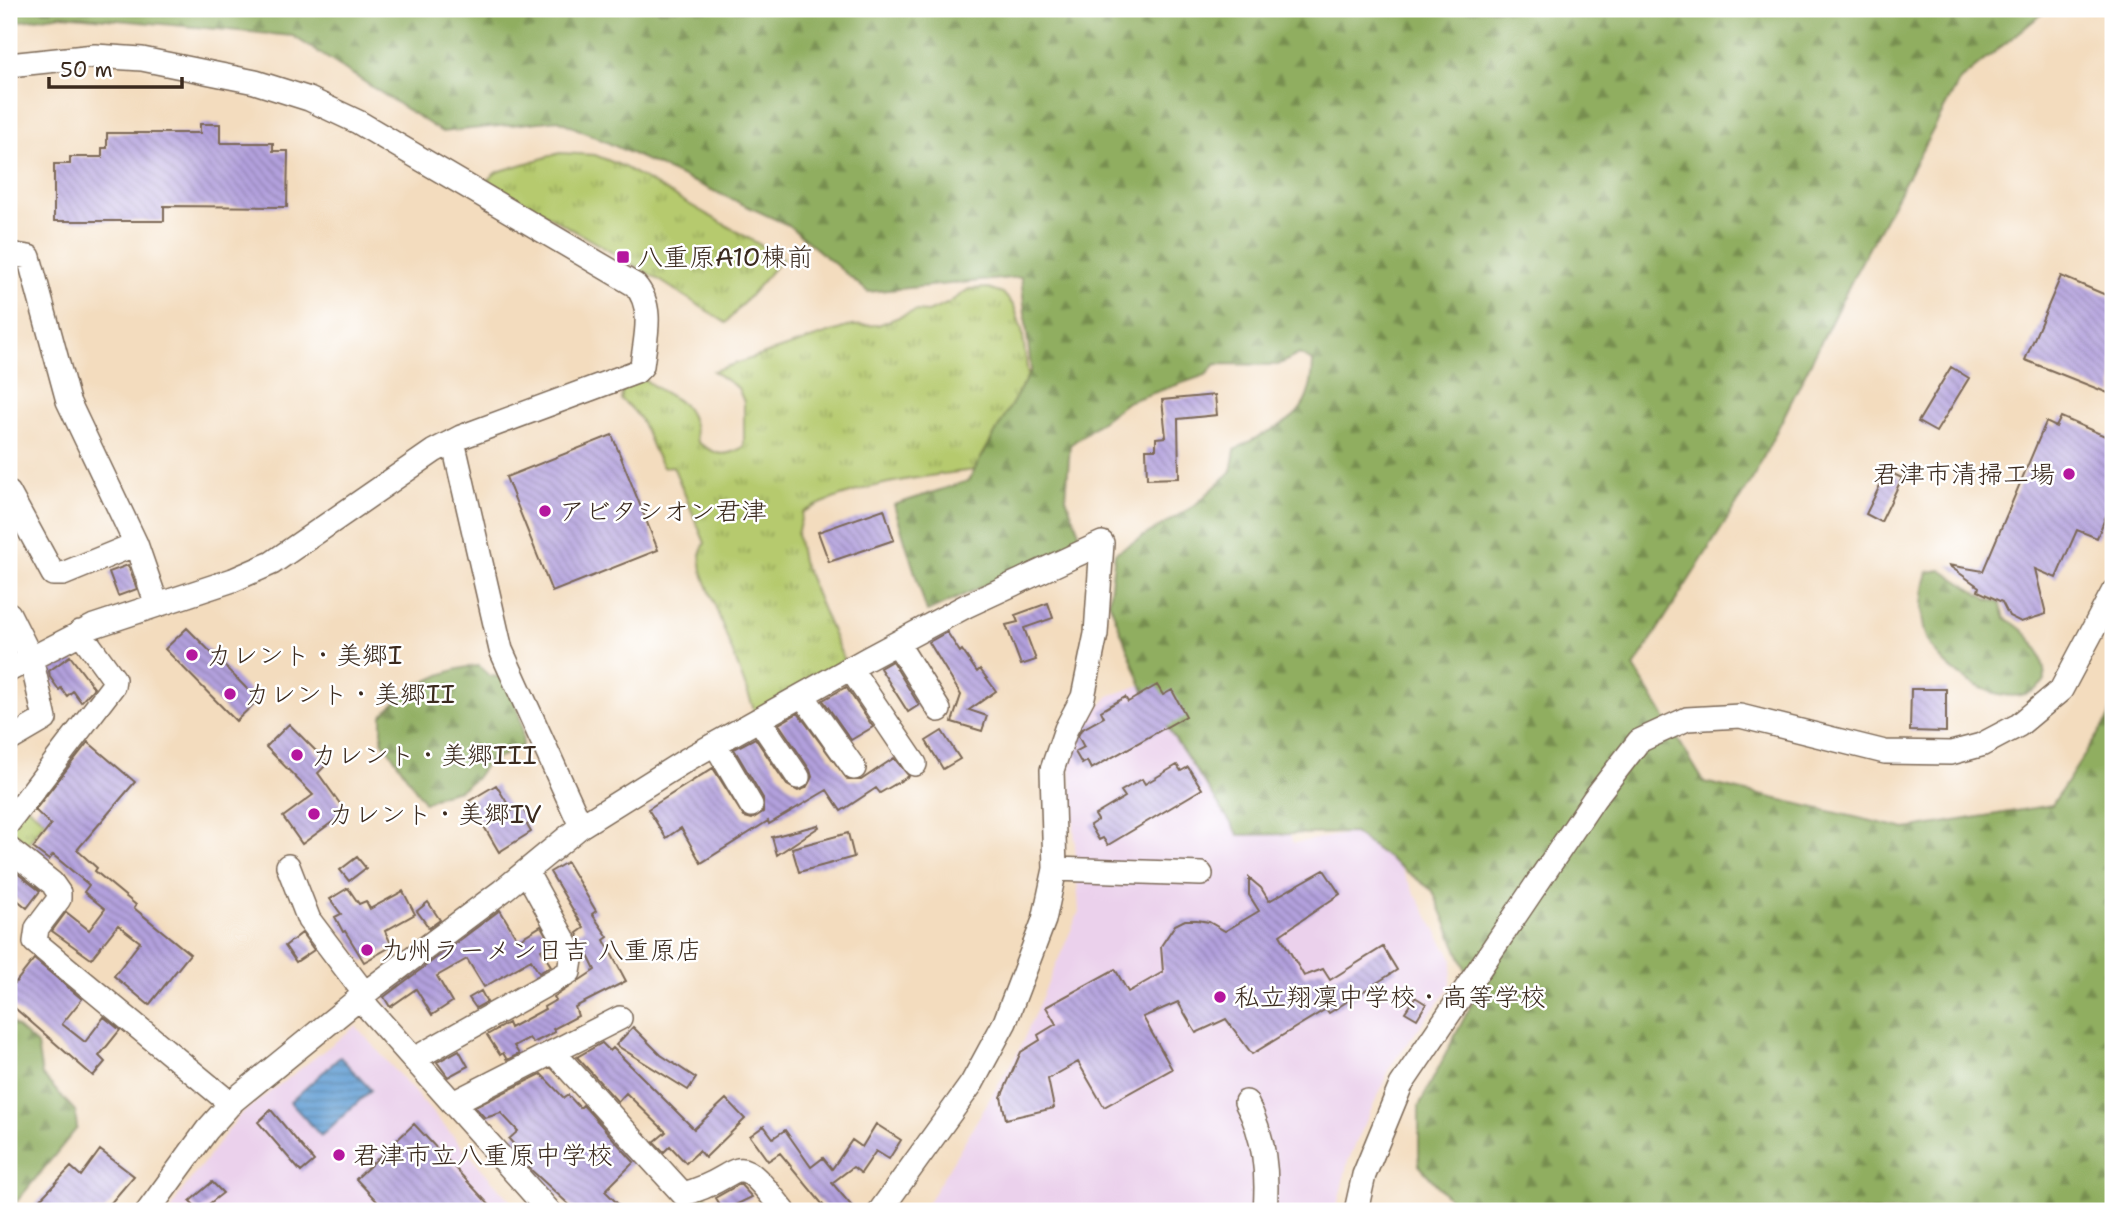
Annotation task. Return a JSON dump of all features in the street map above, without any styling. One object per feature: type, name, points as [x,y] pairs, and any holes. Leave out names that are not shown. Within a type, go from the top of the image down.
[{"type":"street","points":[[9,65],[95,56],[142,59],[255,82],[322,105],[369,129],[635,285],[644,295],[648,310],[642,366],[636,372],[453,441],[272,563],[233,580],[80,632],[9,670]]},
{"type":"street","points":[[9,254],[29,257],[34,268],[39,300],[68,401],[136,544],[157,605]]},
{"type":"street","points":[[453,441],[500,650],[581,826]]},
{"type":"street","points":[[9,493],[53,574],[63,574],[136,544]]},
{"type":"street","points":[[148,1211],[207,1130],[231,1104],[581,826],[715,744],[850,668],[966,606],[1102,543],[1096,634],[1083,696],[1066,729],[1052,770],[1055,869],[1044,920],[1005,1021],[972,1083],[880,1211]]},
{"type":"street","points":[[1356,1211],[1364,1175],[1401,1085],[1594,799],[1639,741],[1687,719],[1740,716],[1885,752],[1951,753],[1982,745],[2019,725],[2061,690],[2113,592]]},
{"type":"street","points":[[9,614],[31,658],[45,719],[9,740]]},
{"type":"street","points":[[9,822],[113,686],[114,679],[80,632]]},
{"type":"street","points":[[897,643],[939,710]]},
{"type":"street","points":[[850,668],[915,764]]},
{"type":"street","points":[[803,696],[855,768]]},
{"type":"street","points":[[760,721],[798,778]]},
{"type":"street","points":[[715,744],[751,804]]},
{"type":"street","points":[[9,849],[60,892],[60,899],[37,928],[35,942],[231,1104]]},
{"type":"street","points":[[288,866],[309,920],[363,997],[414,1059],[549,1211]]},
{"type":"street","points":[[1055,869],[1201,874]]},
{"type":"street","points":[[414,1059],[569,972],[572,954],[526,871]]},
{"type":"street","points":[[453,1103],[620,1018]]},
{"type":"street","points":[[553,1052],[683,1194],[697,1191],[736,1169],[748,1171],[757,1176],[784,1211]]},
{"type":"street","points":[[1246,1102],[1264,1152],[1267,1175],[1265,1211]]},
{"type":"shaded area","points":[[1191,668],[1230,683],[1293,843],[1378,829],[1453,960],[1450,987],[1392,1064],[1348,1161],[1336,1211],[923,1211],[1019,1050],[1079,912],[1069,742],[1109,696]]},
{"type":"shaded area","name":"君津市立八重原中学校","points":[[356,1026],[519,1211],[171,1211],[179,1195],[240,1115]]},
{"type":"green space","points":[[9,9],[2048,9],[1960,80],[1856,272],[1752,480],[1634,667],[1704,782],[1906,829],[2052,805],[2109,717],[2113,702],[2113,1211],[1460,1211],[1419,1165],[1419,1106],[1476,995],[1433,891],[1354,833],[1239,835],[1145,694],[1109,601],[1115,553],[1194,506],[1231,472],[1235,450],[1279,426],[1300,410],[1307,398],[1313,361],[1299,354],[1278,365],[1216,364],[1206,375],[1127,402],[1070,445],[1066,498],[1082,540],[927,612],[894,505],[968,481],[1031,370],[1021,277],[868,292],[788,225],[558,120],[442,132],[293,36],[62,15],[9,23]]},
{"type":"green space","points":[[560,153],[595,155],[622,166],[783,258],[726,323],[661,281],[487,180],[497,172]]},
{"type":"green space","points":[[988,288],[1003,293],[1014,306],[1022,330],[1029,383],[982,469],[913,478],[868,488],[824,502],[803,512],[797,534],[802,561],[844,660],[755,712],[702,571],[700,554],[705,543],[673,466],[663,467],[637,415],[621,400],[623,386],[644,379],[686,408],[695,427],[697,442],[719,454],[730,453],[744,447],[744,402],[738,388],[713,371],[850,326],[878,325],[915,311],[928,312],[947,304],[969,289]]},
{"type":"green space","points":[[1941,570],[1987,599],[2000,603],[2005,618],[2034,643],[2042,660],[2045,680],[2033,691],[2018,696],[2001,695],[1984,689],[1952,670],[1940,658],[1927,638],[1922,610],[1928,572]]},
{"type":"green space","points":[[479,666],[490,676],[505,677],[520,719],[522,746],[487,763],[475,779],[459,790],[440,795],[425,803],[382,740],[382,715],[402,697],[439,675]]},
{"type":"green space","points":[[25,805],[45,821],[22,851],[9,841],[9,828]]},
{"type":"green space","points":[[9,1020],[37,1045],[42,1075],[75,1111],[77,1128],[9,1211]]},
{"type":"green space","points":[[705,1194],[714,1211],[672,1211],[679,1204],[684,1209]]},
{"type":"water","points":[[340,1057],[371,1090],[321,1136],[290,1102]]},
{"type":"building","points":[[200,124],[220,124],[220,143],[273,143],[273,151],[288,151],[287,207],[164,206],[164,221],[54,221],[54,164],[70,164],[70,157],[102,157],[102,148],[107,148],[107,133],[200,133]]},
{"type":"building","points":[[2061,276],[2113,298],[2113,395],[2025,360]]},
{"type":"building","points":[[1951,367],[1969,378],[1936,432],[1918,422]]},
{"type":"building","points":[[1215,395],[1217,415],[1178,419],[1179,478],[1147,479],[1146,449],[1156,449],[1156,438],[1166,437],[1162,400]]},
{"type":"building","name":"君津市清掃工場","points":[[2061,417],[2112,439],[2109,446],[2113,448],[2113,499],[2097,538],[2077,530],[2056,578],[2035,569],[2046,614],[2021,622],[2009,616],[2002,602],[1978,591],[1979,587],[1948,565],[1983,571],[2046,422],[2056,427]]},
{"type":"building","name":"アビタシオン君津","points":[[612,435],[658,550],[552,592],[506,477]]},
{"type":"building","points":[[1887,471],[1902,478],[1881,522],[1866,514]]},
{"type":"building","points":[[884,509],[894,540],[829,562],[818,532]]},
{"type":"building","points":[[128,565],[137,589],[118,596],[109,572]]},
{"type":"building","points":[[1048,603],[1053,618],[1024,628],[1036,660],[1021,665],[1006,625],[1018,622],[1015,615]]},
{"type":"building","points":[[187,628],[258,700],[236,721],[165,649]]},
{"type":"building","points":[[947,632],[960,652],[962,650],[977,672],[980,669],[996,691],[969,710],[987,716],[982,731],[952,722],[961,695],[929,642]]},
{"type":"building","points":[[70,656],[94,688],[81,702],[73,691],[67,696],[61,688],[59,690],[50,677],[49,671]]},
{"type":"building","points":[[892,661],[919,705],[908,712],[880,668]]},
{"type":"building","points":[[1157,685],[1163,695],[1172,690],[1186,716],[1091,769],[1087,761],[1082,764],[1075,752],[1084,747],[1078,736],[1081,730],[1104,717],[1101,711],[1125,697],[1128,702]]},
{"type":"building","points":[[846,687],[873,727],[851,740],[823,700]]},
{"type":"building","points":[[1911,689],[1946,689],[1946,732],[1910,731]]},
{"type":"building","points":[[798,713],[848,780],[861,780],[894,758],[909,776],[880,793],[876,788],[841,811],[827,790],[769,824],[768,821],[701,863],[681,828],[666,838],[648,809],[713,768],[744,817],[752,819],[763,812],[763,798],[734,749],[755,738],[787,785],[798,791],[806,788],[812,777],[810,770],[779,724]]},
{"type":"building","points":[[289,724],[328,763],[318,773],[346,812],[302,844],[283,817],[313,795],[266,747]]},
{"type":"building","points":[[942,731],[960,759],[943,769],[926,741]]},
{"type":"building","points":[[88,742],[135,782],[77,850],[97,868],[95,871],[136,905],[134,908],[190,954],[149,1005],[114,976],[140,942],[118,925],[91,959],[52,931],[66,912],[89,930],[105,909],[84,892],[89,885],[53,855],[49,860],[33,848],[51,825],[35,810]]},
{"type":"building","points":[[1177,765],[1181,771],[1188,767],[1202,789],[1108,845],[1103,838],[1099,840],[1090,825],[1098,820],[1095,815],[1125,797],[1121,791],[1142,779],[1145,784]]},
{"type":"building","points":[[496,785],[512,811],[521,806],[531,822],[527,825],[531,832],[499,852],[469,801]]},
{"type":"building","points":[[818,825],[819,827],[777,855],[772,837]]},
{"type":"building","points":[[848,833],[854,857],[799,872],[792,848]]},
{"type":"building","points":[[357,857],[366,868],[349,881],[340,870]]},
{"type":"building","points":[[567,862],[596,911],[592,914],[608,937],[604,940],[626,981],[575,1007],[578,1016],[553,1029],[555,1032],[533,1043],[529,1038],[514,1046],[519,1054],[507,1060],[503,1053],[500,1055],[487,1035],[508,1023],[510,1028],[545,1009],[544,1007],[556,1000],[554,997],[595,970],[577,933],[584,928],[550,872]]},
{"type":"building","points":[[9,867],[40,891],[27,908],[9,893]]},
{"type":"building","points":[[1324,870],[1340,894],[1280,935],[1304,976],[1323,969],[1330,980],[1383,947],[1397,970],[1329,1013],[1326,1009],[1252,1054],[1226,1019],[1196,1033],[1178,1002],[1143,1017],[1172,1069],[1104,1107],[1078,1062],[1048,1079],[1054,1108],[1006,1119],[1001,1097],[1021,1052],[1040,1040],[1038,1035],[1056,1024],[1046,1007],[1115,969],[1128,992],[1163,972],[1161,946],[1175,925],[1185,920],[1209,922],[1225,931],[1259,911],[1249,895],[1249,878],[1261,888],[1269,901]]},
{"type":"building","points":[[348,888],[359,904],[366,901],[370,909],[403,891],[415,914],[385,931],[392,946],[364,962],[345,931],[343,932],[335,917],[341,914],[330,899]]},
{"type":"building","points":[[428,902],[440,920],[429,928],[417,911]]},
{"type":"building","points":[[500,910],[518,940],[541,926],[551,944],[541,950],[551,966],[539,973],[531,960],[484,987],[467,959],[437,976],[452,1002],[432,1015],[416,989],[390,1007],[384,997]]},
{"type":"building","points":[[302,933],[314,950],[296,962],[285,946]]},
{"type":"building","points":[[34,959],[82,999],[62,1024],[85,1042],[104,1017],[120,1030],[99,1056],[105,1062],[93,1076],[9,1003],[9,978],[15,983]]},
{"type":"building","points":[[481,991],[487,1002],[476,1008],[469,998]]},
{"type":"building","points":[[1415,997],[1426,1004],[1417,1019],[1405,1012]]},
{"type":"building","points":[[633,1027],[661,1055],[696,1078],[688,1090],[616,1045]]},
{"type":"building","points":[[602,1043],[610,1051],[613,1048],[694,1129],[726,1099],[745,1119],[705,1158],[699,1151],[686,1163],[670,1146],[664,1152],[654,1142],[666,1132],[626,1093],[618,1102],[577,1057]]},
{"type":"building","points":[[459,1050],[468,1066],[448,1077],[437,1062]]},
{"type":"building","points":[[541,1074],[564,1098],[568,1095],[580,1108],[583,1105],[634,1162],[605,1191],[625,1211],[576,1211],[529,1168],[532,1165],[509,1139],[518,1131],[501,1113],[485,1118],[475,1107]]},
{"type":"building","points":[[271,1110],[314,1161],[301,1172],[258,1122]]},
{"type":"building","points":[[414,1124],[495,1211],[386,1211],[356,1179]]},
{"type":"building","points":[[876,1124],[901,1140],[889,1159],[876,1151],[861,1173],[853,1167],[832,1183],[856,1211],[828,1211],[780,1153],[768,1161],[750,1136],[764,1126],[773,1138],[785,1130],[811,1167],[823,1158],[832,1169],[852,1140],[862,1147]]},
{"type":"building","points":[[100,1150],[134,1176],[104,1211],[29,1211],[71,1167],[81,1176]]},
{"type":"building","points":[[212,1182],[223,1193],[200,1211],[190,1201]]},
{"type":"building","points":[[740,1184],[752,1197],[723,1211],[715,1198]]},
{"type":"place","name":"八重原A10棟前","points":[[623,257]]},
{"type":"place","name":"君津市清掃工場","points":[[2069,474]]},
{"type":"place","name":"アビタシオン君津","points":[[545,511]]},
{"type":"place","name":"カレント・美郷I","points":[[192,655]]},
{"type":"place","name":"カレント・美郷II","points":[[230,694]]},
{"type":"place","name":"カレント・美郷III","points":[[297,755]]},
{"type":"place","name":"カレント・美郷IV","points":[[314,814]]},
{"type":"place","name":"九州ラーメン日吉 八重原店","points":[[367,950]]},
{"type":"place","name":"私立翔凜中学校・高等学校","points":[[1220,997]]},
{"type":"place","name":"君津市立八重原中学校","points":[[339,1155]]}]
